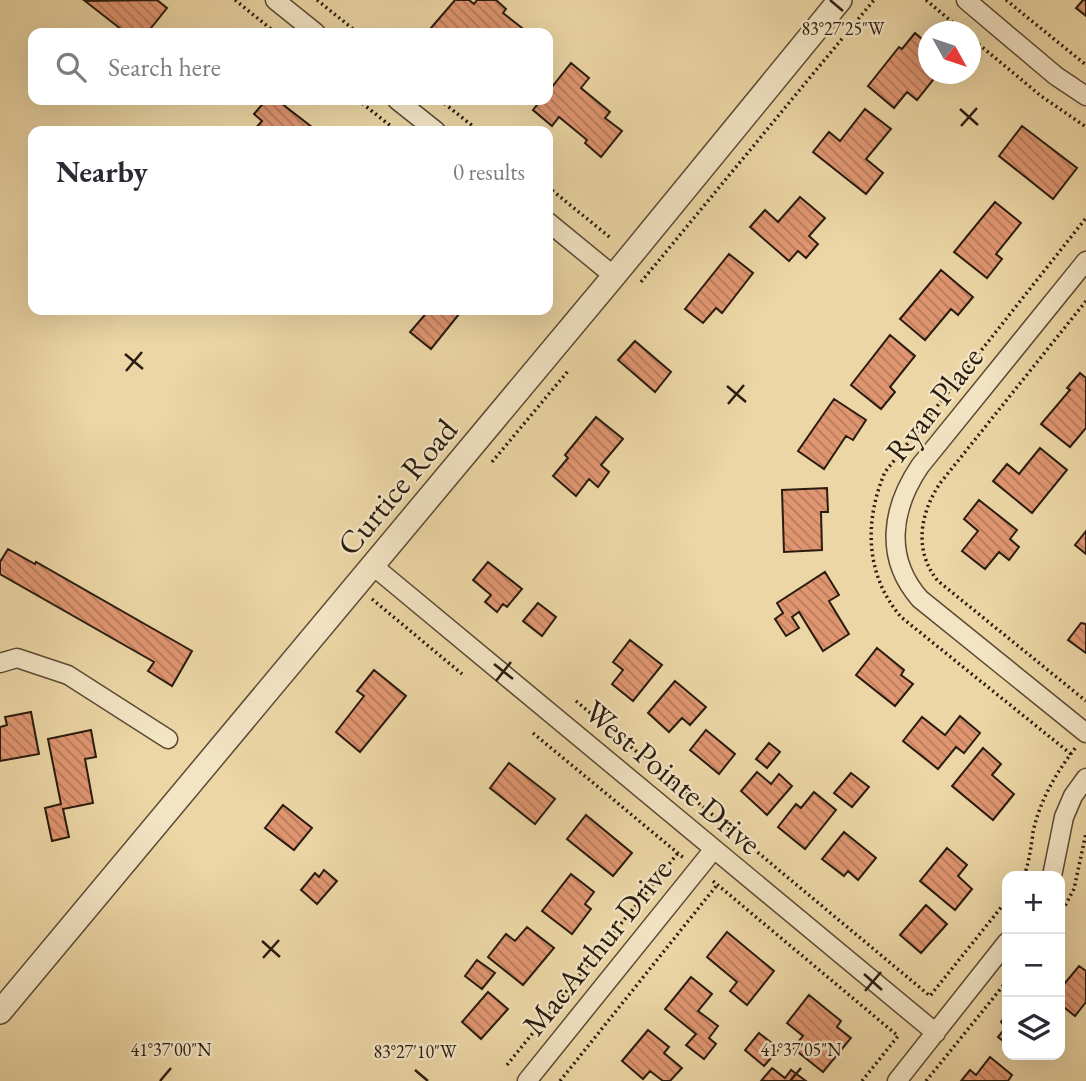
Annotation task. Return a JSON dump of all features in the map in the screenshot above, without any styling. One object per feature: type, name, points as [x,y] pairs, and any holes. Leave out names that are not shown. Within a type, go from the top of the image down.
[{"type":"street","points":[[275,0],[310,28]]},
{"type":"street","name":"Curtice Road","points":[[0,1012],[840,0]]},
{"type":"street","points":[[966,0],[1056,76],[1086,96]]},
{"type":"street","points":[[403,105],[430,126]]},
{"type":"street","points":[[553,226],[614,275]]},
{"type":"street","name":"Ryan Place","points":[[1086,261],[920,466],[900,503],[895,534],[899,564],[908,584],[920,600],[1086,733]]},
{"type":"street","name":"West Pointe Drive","points":[[372,565],[936,1033]]},
{"type":"street","points":[[0,663],[17,658],[68,675],[168,739]]},
{"type":"street","points":[[1053,871],[1064,817],[1073,796],[1086,778]]},
{"type":"street","name":"MacArthur Drive","points":[[527,1081],[714,849]]},
{"type":"street","points":[[897,1081],[1002,948]]},
{"type":"path","points":[[235,0],[270,28]]},
{"type":"path","points":[[317,0],[352,28]]},
{"type":"path","points":[[642,282],[874,0]]},
{"type":"path","points":[[926,0],[951,21]]},
{"type":"path","points":[[1006,0],[1086,65]]},
{"type":"path","points":[[981,45],[1041,96],[1086,127]]},
{"type":"path","points":[[364,105],[391,126]]},
{"type":"path","points":[[446,105],[473,126]]},
{"type":"path","points":[[553,191],[612,239]]},
{"type":"path","points":[[1071,754],[901,617],[891,606],[878,579],[870,535],[875,495],[885,472],[1086,218]]},
{"type":"path","points":[[1086,301],[941,482],[924,510],[922,534],[925,557],[939,582],[1086,701]]},
{"type":"path","points":[[492,462],[568,370]]},
{"type":"path","points":[[372,598],[462,674]]},
{"type":"path","points":[[576,701],[930,996],[1002,906]]},
{"type":"path","points":[[533,733],[898,1036],[862,1081]]},
{"type":"path","points":[[1065,905],[1077,882],[1086,833]]},
{"type":"path","points":[[506,1065],[678,852]]},
{"type":"path","points":[[560,1081],[718,885]]},
{"type":"path","points":[[926,1081],[1002,987]]},
{"type":"building","points":[[157,0],[167,8],[151,28],[120,28],[85,1]]},
{"type":"building","points":[[455,0],[469,0],[474,4],[477,0],[496,0],[506,9],[503,13],[522,28],[431,28]]},
{"type":"building","points":[[1086,0],[1086,16],[1076,8]]},
{"type":"building","points":[[915,33],[918,36],[918,84],[930,84],[917,100],[907,92],[894,108],[868,86],[899,47],[902,49]]},
{"type":"building","points":[[571,63],[589,78],[581,88],[610,112],[605,118],[622,131],[601,157],[585,143],[587,140],[559,117],[552,126],[533,110],[537,105],[553,105],[553,86]]},
{"type":"building","points":[[262,105],[283,105],[311,126],[258,126],[262,121],[254,114]]},
{"type":"building","points":[[865,109],[891,129],[866,159],[883,173],[866,194],[813,152],[829,132],[840,141]]},
{"type":"building","points":[[1022,126],[1077,168],[1053,199],[999,156]]},
{"type":"building","points":[[800,197],[825,218],[809,236],[818,244],[806,258],[798,251],[789,261],[750,227],[765,210],[778,222]]},
{"type":"building","points":[[995,202],[1021,223],[996,254],[1002,259],[987,278],[954,252]]},
{"type":"building","points":[[729,254],[753,273],[722,313],[716,308],[703,323],[685,309]]},
{"type":"building","points":[[941,270],[973,297],[958,315],[951,309],[925,340],[900,319]]},
{"type":"building","points":[[425,315],[458,315],[431,349],[410,332]]},
{"type":"building","points":[[890,335],[915,356],[890,387],[895,392],[881,409],[851,385]]},
{"type":"building","points":[[635,341],[671,372],[655,392],[618,360]]},
{"type":"building","points":[[1080,373],[1086,378],[1086,428],[1070,447],[1041,424],[1070,390],[1067,388]]},
{"type":"building","points":[[834,399],[866,420],[853,440],[846,436],[824,469],[798,451]]},
{"type":"building","points":[[596,417],[623,439],[601,465],[609,472],[598,487],[589,479],[576,496],[553,476],[568,458],[565,455]]},
{"type":"building","points":[[1040,448],[1067,470],[1032,513],[993,481],[1007,464],[1019,474]]},
{"type":"building","points":[[827,488],[828,512],[821,512],[822,550],[784,552],[782,490]]},
{"type":"building","points":[[979,500],[1017,530],[1010,539],[1019,547],[1009,560],[999,552],[985,569],[962,551],[978,531],[964,519]]},
{"type":"building","points":[[1086,531],[1086,554],[1075,545]]},
{"type":"building","points":[[8,549],[35,564],[36,562],[192,651],[172,686],[148,671],[154,662],[0,574],[0,562]]},
{"type":"building","points":[[488,562],[522,589],[507,607],[503,604],[497,612],[485,602],[491,595],[473,580]]},
{"type":"building","points":[[825,572],[839,595],[829,601],[849,634],[823,651],[799,612],[792,617],[799,628],[786,636],[775,619],[783,613],[777,603]]},
{"type":"building","points":[[538,603],[556,617],[542,636],[523,621]]},
{"type":"building","points":[[1081,623],[1086,624],[1086,653],[1068,640]]},
{"type":"building","points":[[630,640],[662,665],[633,701],[612,684],[623,670],[613,662]]},
{"type":"building","points":[[877,648],[904,670],[901,675],[913,684],[895,706],[856,675]]},
{"type":"building","points":[[374,670],[406,696],[360,752],[336,732],[364,696],[357,691]]},
{"type":"building","points":[[675,681],[706,707],[690,725],[682,718],[669,732],[648,713]]},
{"type":"building","points":[[31,712],[39,754],[0,761],[0,727],[7,725],[5,717]]},
{"type":"building","points":[[960,716],[980,733],[964,753],[956,747],[938,769],[903,741],[922,717],[945,735]]},
{"type":"building","points":[[91,730],[96,757],[85,759],[93,803],[63,809],[69,837],[52,841],[45,808],[61,804],[48,739]]},
{"type":"building","points":[[706,730],[735,754],[719,774],[690,750]]},
{"type":"building","points":[[769,743],[780,752],[767,768],[756,759]]},
{"type":"building","points":[[983,748],[1001,764],[992,775],[1014,794],[993,820],[952,786]]},
{"type":"building","points":[[509,763],[555,799],[535,824],[490,788]]},
{"type":"building","points":[[757,772],[771,784],[779,774],[792,786],[767,815],[741,791]]},
{"type":"building","points":[[851,773],[869,787],[852,807],[834,793]]},
{"type":"building","points":[[814,792],[836,810],[805,849],[778,827],[796,804],[801,808]]},
{"type":"building","points":[[283,805],[312,828],[294,850],[265,828]]},
{"type":"building","points":[[586,815],[632,853],[613,876],[567,839]]},
{"type":"building","points":[[844,832],[876,858],[858,880],[848,871],[844,876],[822,859]]},
{"type":"building","points":[[947,848],[967,865],[958,876],[972,889],[955,910],[920,881]]},
{"type":"building","points":[[324,870],[337,881],[317,904],[301,890],[315,873],[319,877]]},
{"type":"building","points":[[571,874],[594,892],[585,904],[591,909],[572,934],[542,911]]},
{"type":"building","points":[[926,905],[947,924],[921,953],[900,935]]},
{"type":"building","points":[[527,927],[554,948],[523,985],[488,957],[506,934],[515,941]]},
{"type":"building","points":[[727,932],[774,971],[747,1005],[730,991],[737,982],[707,957]]},
{"type":"building","points":[[477,960],[495,973],[482,989],[465,976]]},
{"type":"building","points":[[1079,966],[1086,971],[1086,1002],[1075,1016],[1065,1008],[1065,983]]},
{"type":"building","points":[[691,977],[712,994],[698,1011],[718,1026],[709,1038],[716,1044],[704,1059],[686,1045],[696,1034],[665,1009]]},
{"type":"building","points":[[488,992],[508,1009],[481,1039],[462,1022]]},
{"type":"building","points":[[809,995],[841,1021],[837,1027],[851,1038],[823,1072],[793,1048],[803,1036],[787,1023]]},
{"type":"building","points":[[648,1030],[669,1047],[664,1053],[682,1068],[670,1081],[663,1081],[650,1071],[643,1079],[622,1061]]},
{"type":"building","points":[[759,1033],[779,1049],[764,1066],[745,1050]]},
{"type":"building","points":[[990,1057],[1012,1075],[1008,1081],[961,1081],[970,1070],[976,1075]]},
{"type":"building","points":[[772,1068],[785,1078],[791,1070],[806,1081],[761,1081]]}]
